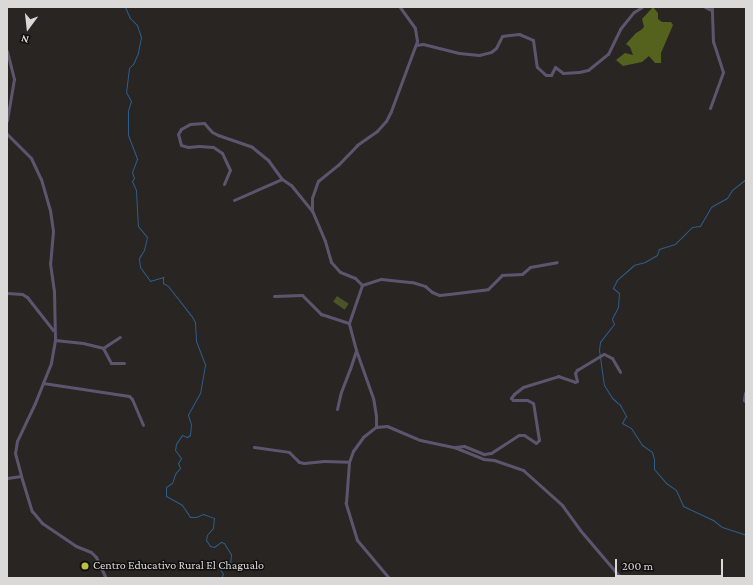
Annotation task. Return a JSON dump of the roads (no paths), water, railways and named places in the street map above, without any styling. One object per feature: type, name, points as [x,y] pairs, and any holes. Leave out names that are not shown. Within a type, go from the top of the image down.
[{"type":"street","points":[[312,211],[312,198],[318,181],[338,165],[357,145],[377,131],[386,121],[416,45],[417,36],[415,28],[400,7]]},
{"type":"street","points":[[416,45],[423,44],[459,53],[479,55],[491,52],[496,48],[502,36],[519,34],[533,40],[537,67],[546,75],[551,76],[555,67],[563,73],[579,72],[588,70],[608,54],[620,29],[634,12],[642,7]]},
{"type":"street","points":[[705,7],[712,9],[713,42],[723,72],[710,108]]},
{"type":"street","points":[[7,51],[14,79],[7,120]]},
{"type":"street","points":[[7,95],[12,94]]},
{"type":"street","points":[[224,184],[230,170],[222,153],[213,147],[188,147],[182,145],[178,134],[181,129],[190,124],[204,123],[212,132],[252,147],[268,160],[282,179],[291,185],[312,211],[325,241],[331,262],[340,272],[355,278],[362,285]]},
{"type":"street","points":[[7,134],[31,158],[41,179],[50,210],[53,231],[50,263],[54,291],[53,330],[55,340],[51,363],[17,441],[15,453],[32,511],[42,523],[76,546],[91,552],[96,557],[106,578]]},
{"type":"street","points":[[234,200],[282,179]]},
{"type":"street","points":[[362,285],[381,279],[412,282],[425,286],[432,292],[444,294],[488,289],[502,275],[522,274],[530,267],[557,262]]},
{"type":"street","points":[[362,285],[349,323],[356,350],[373,398],[376,427]]},
{"type":"street","points":[[7,293],[22,294],[27,297],[53,330]]},
{"type":"street","points":[[274,296],[302,295],[321,314],[349,323]]},
{"type":"street","points":[[55,340],[82,343],[103,348],[120,337]]},
{"type":"street","points":[[103,348],[111,363],[124,363]]},
{"type":"street","points":[[337,410],[340,392],[356,350]]},
{"type":"street","points":[[454,447],[464,446],[484,454],[492,453],[519,435],[524,435],[534,443],[538,443],[539,440],[534,403],[527,400],[512,400],[511,398],[514,394],[523,387],[558,376],[575,382],[577,381],[575,373],[577,370],[604,354],[612,358],[620,372]]},
{"type":"street","points":[[43,383],[129,396],[132,399],[144,424]]},
{"type":"street","points":[[745,393],[744,400],[746,402]]},
{"type":"street","points":[[389,578],[357,540],[346,503],[349,462],[353,451],[363,437],[376,427],[387,426],[420,440],[454,447],[483,459],[494,460],[525,471],[562,505],[580,530],[621,578]]},
{"type":"street","points":[[254,447],[289,452],[300,462],[304,463],[324,461],[349,462]]},
{"type":"street","points":[[7,478],[21,476]]},
{"type":"waterway","points":[[125,7],[130,18],[137,25],[141,37],[138,53],[133,64],[129,68],[126,92],[131,101],[128,110],[128,135],[137,159],[132,172],[134,178],[132,181],[136,190],[138,226],[147,237],[144,250],[139,258],[140,267],[150,281],[163,277],[163,283],[168,286],[191,315],[195,322],[196,341],[205,365],[200,393],[188,415],[191,424],[190,435],[187,437],[182,435],[176,444],[175,450],[181,458],[178,463],[180,468],[175,474],[172,483],[166,487],[166,496],[182,505],[190,517],[196,517],[203,514],[214,518],[213,528],[207,535],[206,540],[210,546],[214,547],[221,542],[224,543],[231,554],[230,565],[219,567],[223,574],[221,578]]},
{"type":"waterway","points":[[746,179],[732,190],[727,198],[711,207],[700,226],[692,227],[675,244],[659,249],[657,255],[645,262],[634,265],[617,280],[613,288],[619,293],[618,307],[612,319],[614,324],[600,342],[599,350],[604,385],[612,398],[620,405],[626,416],[622,423],[631,428],[642,445],[652,452],[654,469],[666,483],[676,490],[683,506],[713,520],[722,527],[746,535]]},
{"type":"place","name":"Centro Educativo Rural El Chagualo","points":[[85,566]]}]
